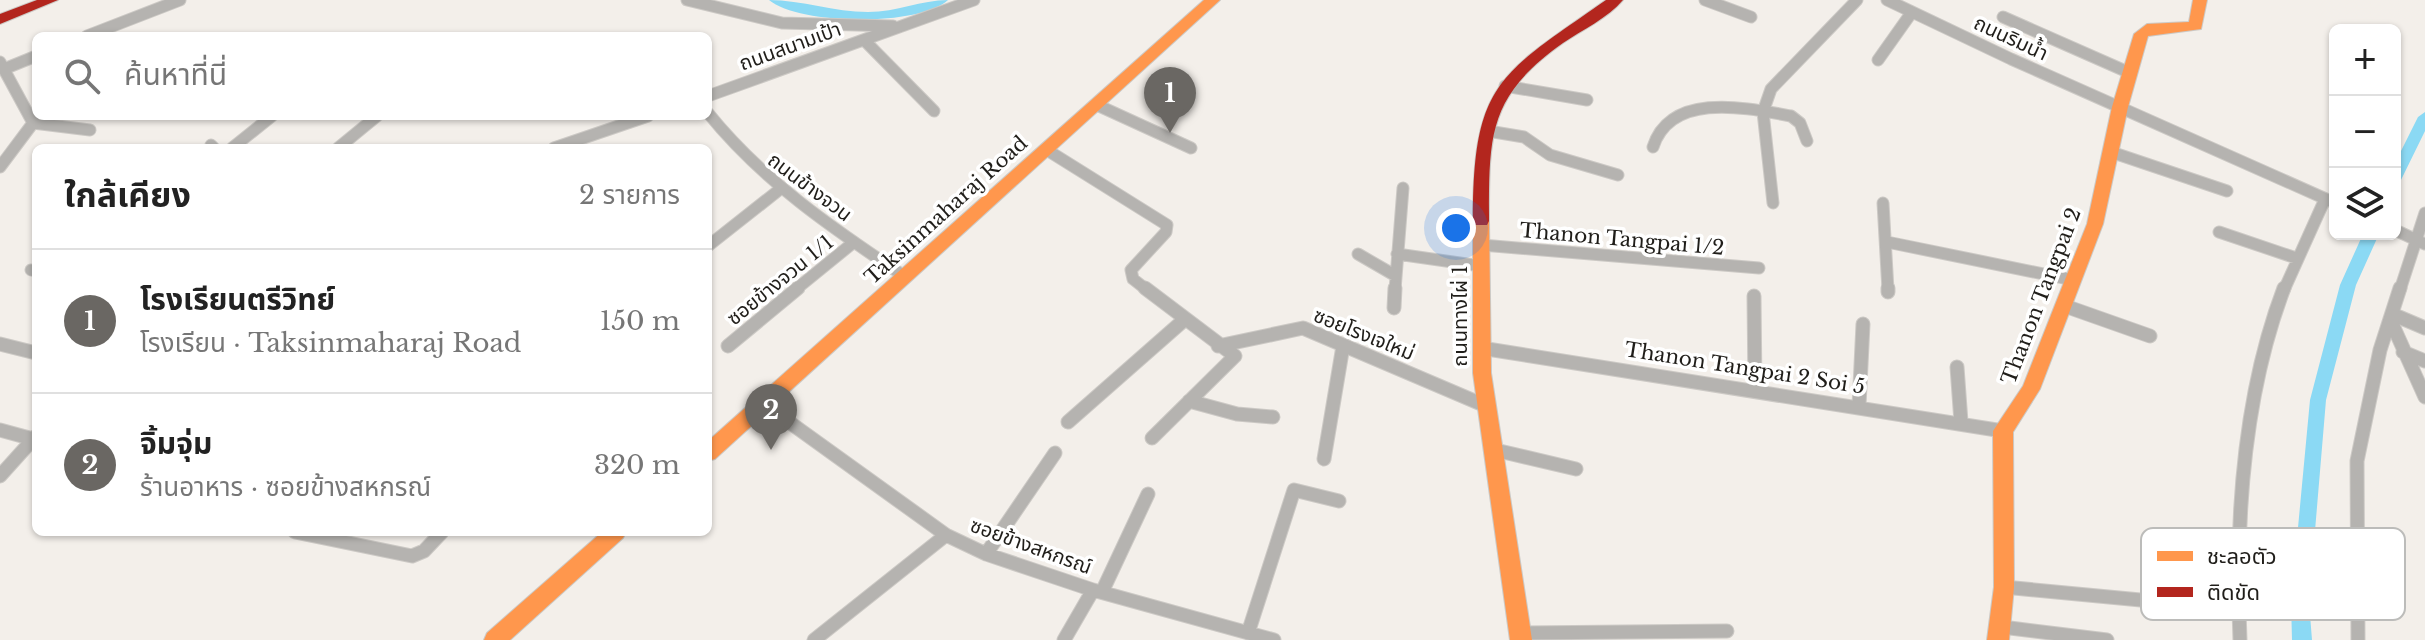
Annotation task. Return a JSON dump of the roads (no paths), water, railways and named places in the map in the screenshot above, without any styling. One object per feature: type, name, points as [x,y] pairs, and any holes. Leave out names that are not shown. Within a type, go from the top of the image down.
[{"type":"street","points":[[0,11],[27,0]]},
{"type":"street","points":[[0,19],[51,0]]},
{"type":"street","points":[[97,32],[180,0]]},
{"type":"street","points":[[687,0],[760,20],[794,24],[907,25]]},
{"type":"street","name":"ถนนสนามเป้า","points":[[712,94],[974,0]]},
{"type":"street","name":"Taksinmaharaj Road","points":[[712,450],[1213,0]]},
{"type":"street","name":"ถนนทางไผ่ 1","points":[[1520,636],[1491,449],[1481,348],[1481,158],[1505,86],[1517,72],[1616,0]]},
{"type":"street","points":[[1705,0],[1751,17]]},
{"type":"street","points":[[1773,203],[1763,112],[1771,89],[1857,0]]},
{"type":"street","name":"ถนนริมน้ำ","points":[[1887,0],[2329,201]]},
{"type":"street","name":"Thanon Tangpai 2","points":[[2003,431],[2031,389],[2095,224],[2120,107],[2141,34],[2147,29],[2196,26],[2200,0]]},
{"type":"street","points":[[1878,60],[1912,12]]},
{"type":"street","points":[[2003,17],[2130,73]]},
{"type":"street","points":[[865,41],[934,111]]},
{"type":"street","points":[[32,57],[2,65],[33,123]]},
{"type":"street","points":[[1505,86],[1587,100]]},
{"type":"street","points":[[1097,105],[1191,148]]},
{"type":"street","points":[[1653,147],[1661,128],[1689,111],[1708,106],[1796,119],[1807,141]]},
{"type":"street","name":"ถนนข้างจวน","points":[[712,118],[747,162],[779,190],[904,276]]},
{"type":"street","points":[[237,144],[267,120]]},
{"type":"street","points":[[343,144],[372,120]]},
{"type":"street","points":[[604,120],[609,129]]},
{"type":"street","points":[[566,144],[636,120]]},
{"type":"street","points":[[33,123],[90,130]]},
{"type":"street","points":[[0,167],[33,123]]},
{"type":"street","points":[[1488,131],[1524,137],[1550,155],[1618,175]]},
{"type":"street","points":[[1047,150],[1167,225],[1166,232],[1131,270],[1133,279],[1235,356],[1152,438]]},
{"type":"street","points":[[2111,152],[2227,191]]},
{"type":"street","points":[[1394,308],[1403,188]]},
{"type":"street","points":[[712,243],[779,190]]},
{"type":"street","points":[[1883,203],[1888,292]]},
{"type":"street","points":[[2241,528],[2243,474],[2268,331],[2296,258],[2329,203]]},
{"type":"street","points":[[2357,528],[2357,461],[2380,350],[2410,237],[2425,213]]},
{"type":"street","points":[[2219,232],[2296,258]]},
{"type":"street","name":"ซอยข้างจวน 1/1","points":[[728,346],[854,242]]},
{"type":"street","points":[[1887,242],[2073,280]]},
{"type":"street","name":"Thanon Tangpai 1/2","points":[[1482,245],[1759,268]]},
{"type":"street","points":[[1358,254],[1396,276]]},
{"type":"street","points":[[1397,254],[1481,266]]},
{"type":"street","points":[[1754,296],[1755,390]]},
{"type":"street","points":[[2065,306],[2150,336]]},
{"type":"street","points":[[2391,317],[2425,328]]},
{"type":"street","points":[[2391,317],[2403,352],[2425,397]]},
{"type":"street","points":[[1068,422],[1184,320]]},
{"type":"street","points":[[1859,406],[1863,324]]},
{"type":"street","name":"ซอยโรงเจใหม่","points":[[1218,346],[1303,328],[1486,406]]},
{"type":"street","points":[[0,344],[32,352]]},
{"type":"street","points":[[1324,459],[1343,346]]},
{"type":"street","name":"Thanon Tangpai 2 Soi 5","points":[[1481,348],[2003,431]]},
{"type":"street","points":[[2403,352],[2425,361]]},
{"type":"street","points":[[1957,367],[1961,422]]},
{"type":"street","points":[[1189,401],[1237,414],[1273,417]]},
{"type":"street","name":"ซอยข้างสหกรณ์","points":[[764,404],[946,535],[986,554],[1098,591],[1274,640]]},
{"type":"street","points":[[0,430],[32,437]]},
{"type":"street","points":[[2003,431],[2004,587],[2000,633],[2107,640]]},
{"type":"street","points":[[0,476],[32,441]]},
{"type":"street","points":[[1491,449],[1576,469]]},
{"type":"street","points":[[986,554],[1055,453]]},
{"type":"street","points":[[1248,633],[1294,490],[1339,501]]},
{"type":"street","points":[[1064,640],[1098,591],[1148,494]]},
{"type":"street","points":[[814,640],[946,535]]},
{"type":"street","points":[[314,536],[412,556],[424,551],[438,536]]},
{"type":"street","points":[[495,640],[612,536]]},
{"type":"street","points":[[2004,587],[2141,600]]},
{"type":"street","points":[[2239,620],[2240,640]]},
{"type":"street","points":[[2358,620],[2358,640]]},
{"type":"street","points":[[1520,636],[1727,631]]},
{"type":"waterway","points":[[775,0],[805,9],[853,16],[905,13],[942,0]]},
{"type":"waterway","points":[[2400,168],[2425,117]]},
{"type":"waterway","points":[[2307,528],[2318,400],[2348,285],[2368,240]]},
{"type":"waterway","points":[[2301,620],[2302,640]]},
{"type":"place","name":"โรงเรียนตรีวิทย์","points":[[1170,133]]},
{"type":"place","name":"จิ้มจุ่ม","points":[[771,450]]}]
